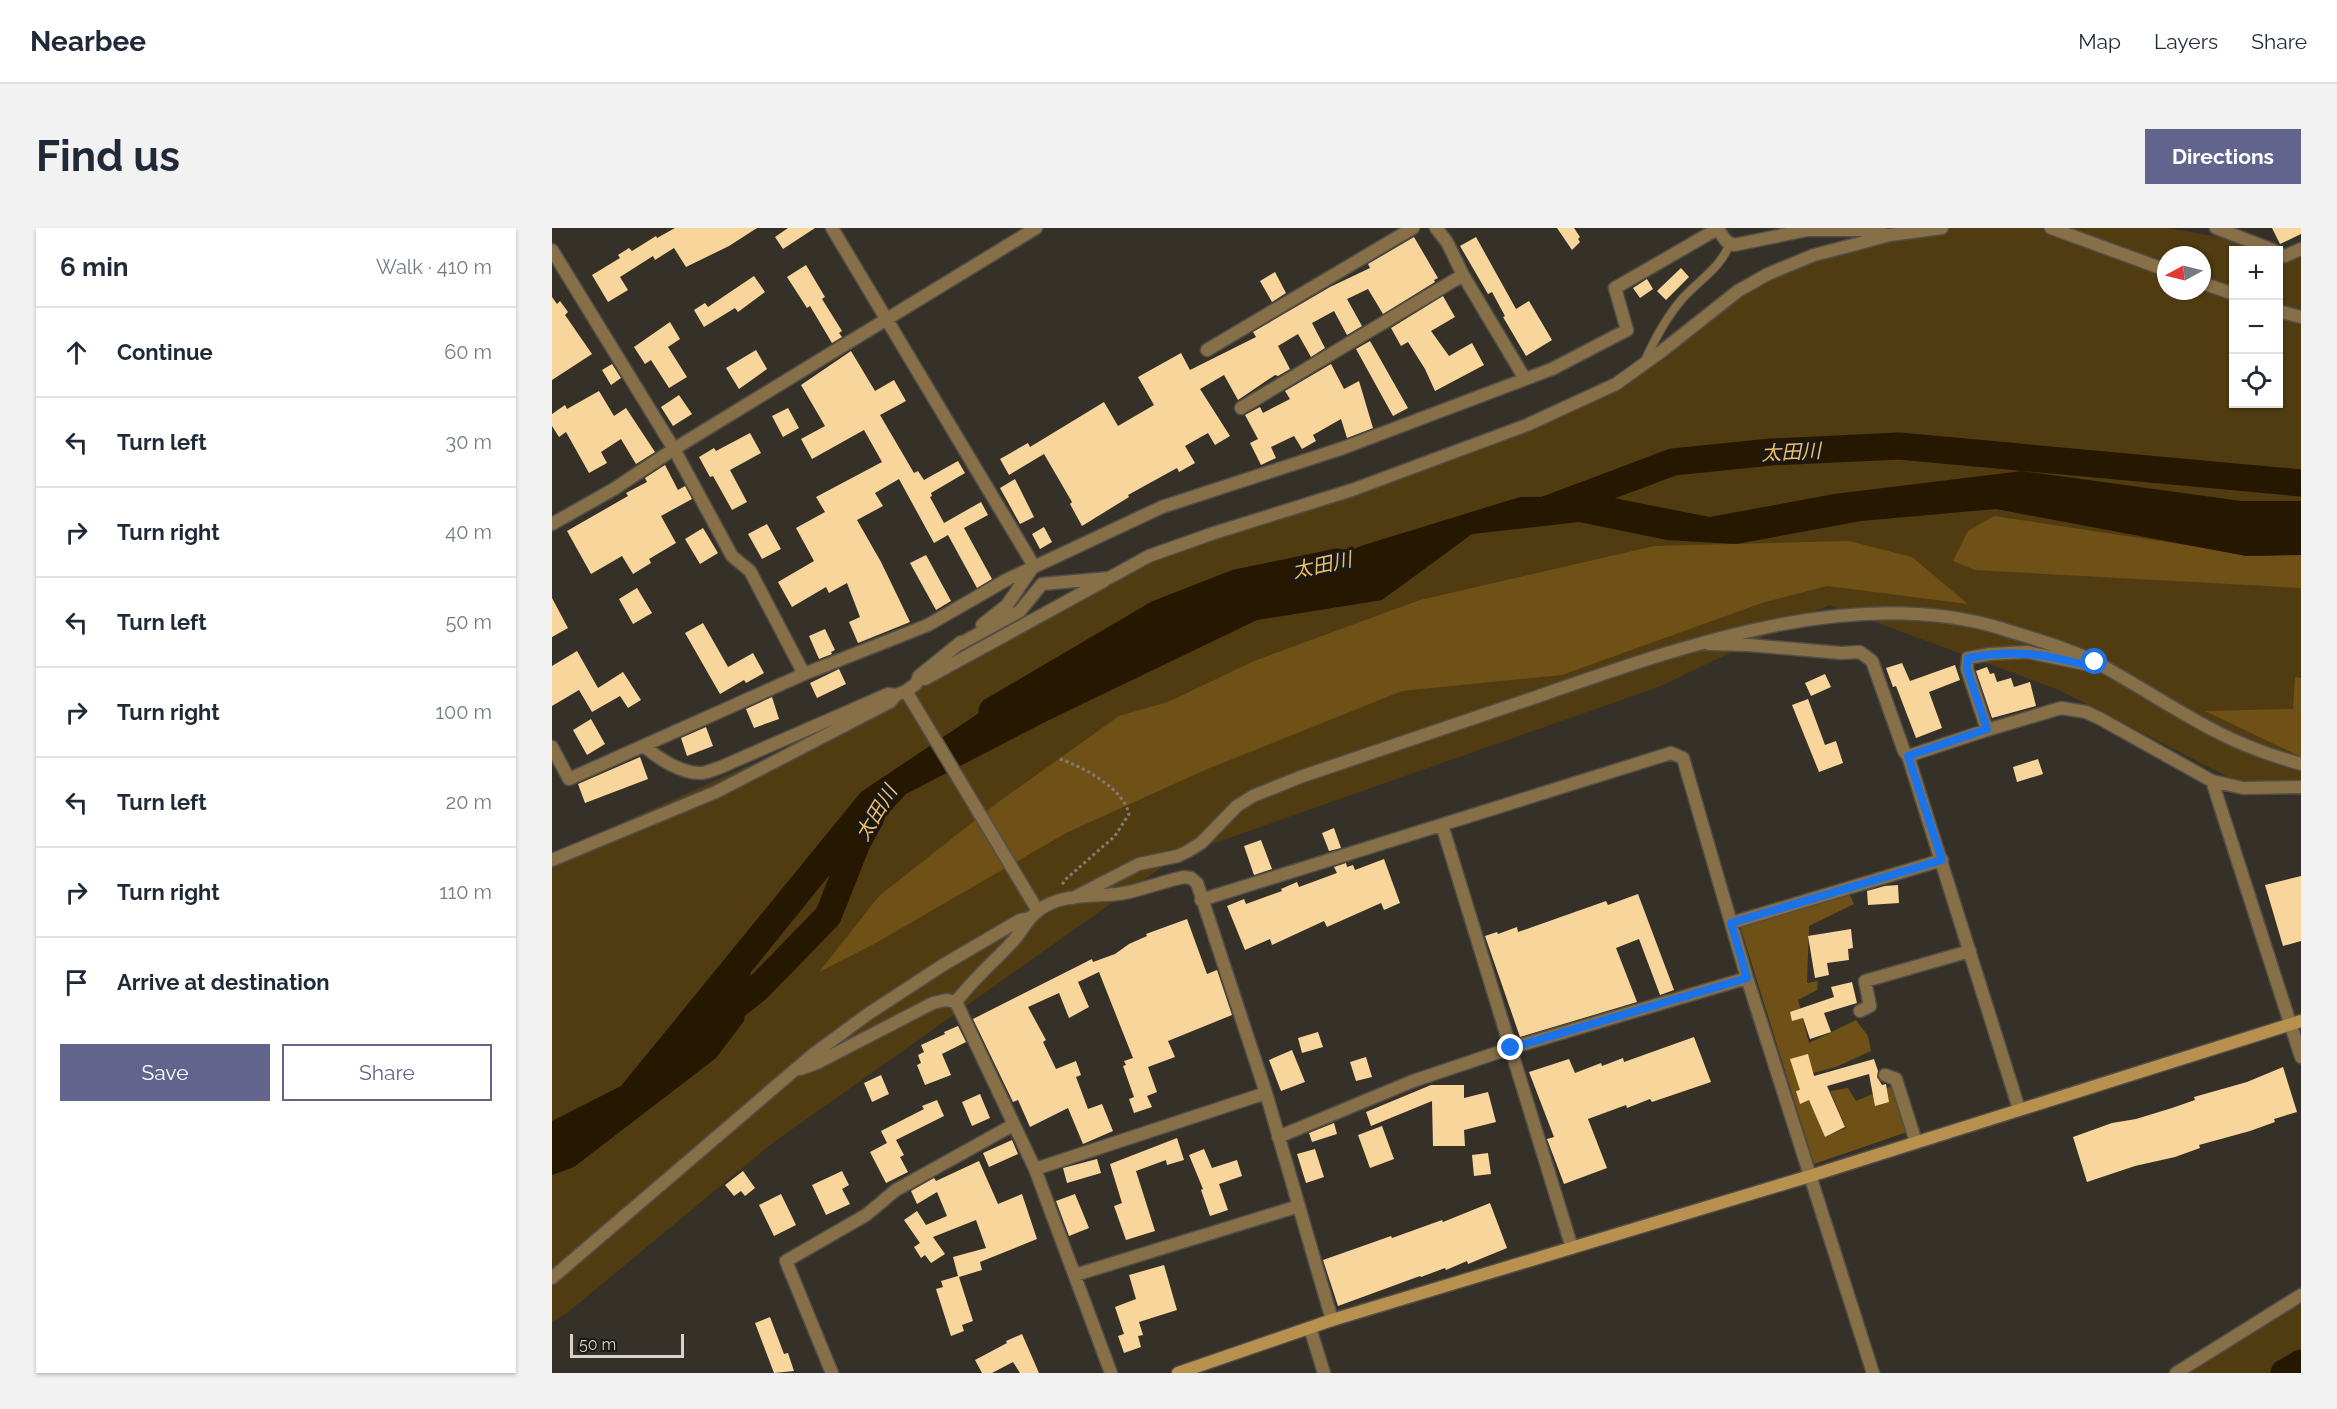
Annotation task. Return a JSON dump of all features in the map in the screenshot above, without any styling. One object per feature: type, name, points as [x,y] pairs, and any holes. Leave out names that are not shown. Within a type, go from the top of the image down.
[{"type":"street","points":[[832,228],[1034,566]]},
{"type":"street","points":[[552,524],[614,489],[674,449],[1036,228]]},
{"type":"street","points":[[1207,350],[1413,228]]},
{"type":"street","points":[[1436,228],[1447,242],[1463,275],[1525,379]]},
{"type":"street","points":[[552,747],[557,767],[569,779],[804,674],[928,625],[1034,566],[1162,507],[1343,448],[1552,369],[1627,330],[1614,288],[1718,228],[1726,242],[1734,245],[1807,230],[1867,230],[1890,235],[1902,228]]},
{"type":"street","points":[[552,860],[716,792],[890,702],[1149,556],[1352,490],[1527,425],[1616,384],[1738,291],[1767,274],[1814,255],[1890,235],[1942,228]]},
{"type":"street","points":[[2051,228],[2157,267]]},
{"type":"street","points":[[2216,228],[2263,246]]},
{"type":"street","points":[[2283,255],[2301,249]]},
{"type":"street","points":[[552,250],[674,449],[732,555],[750,571],[804,674]]},
{"type":"street","points":[[1241,408],[1463,275]]},
{"type":"street","points":[[2211,286],[2229,292]]},
{"type":"street","points":[[2283,312],[2301,317]]},
{"type":"street","points":[[644,746],[655,756],[683,770],[702,772],[721,767],[888,694],[908,692],[919,676],[1007,605],[1034,566]]},
{"type":"street","points":[[956,646],[1020,610],[1042,584],[1109,578]]},
{"type":"street","points":[[1073,898],[1139,864],[1188,851],[1202,843],[1237,806],[1253,796],[1303,776],[1662,653],[1770,625],[1848,616],[1908,614],[1976,622],[2060,648],[2089,659],[2217,733],[2268,754],[2301,764]]},
{"type":"street","points":[[1706,643],[1712,646],[1748,645],[1841,653],[1860,652],[1872,661],[1904,751],[1908,756],[2019,1109]]},
{"type":"street","points":[[1987,729],[1967,669],[1968,658],[2027,652],[2085,665],[2089,659]]},
{"type":"street","points":[[908,692],[1033,911]]},
{"type":"street","points":[[1908,756],[1987,729],[2061,708],[2085,712],[2212,781],[2243,788],[2301,787]]},
{"type":"street","points":[[1201,900],[1671,753],[1683,758],[1747,978],[1873,1373]]},
{"type":"street","points":[[2212,781],[2296,1022],[2301,1057]]},
{"type":"street","points":[[1442,825],[1572,1248]]},
{"type":"street","points":[[1731,923],[1942,860]]},
{"type":"street","points":[[552,1278],[811,1056],[868,1014],[943,965],[1033,911],[1051,903],[1073,898],[1124,893],[1184,877],[1191,878],[1197,883],[1266,1093],[1332,1320]]},
{"type":"street","points":[[956,1002],[968,986],[1024,929],[1033,911]]},
{"type":"street","points":[[1860,1011],[1870,1006],[1865,981],[1970,951]]},
{"type":"street","points":[[1278,1137],[1413,1081],[1511,1048],[1747,978]]},
{"type":"street","points":[[796,1070],[817,1063],[933,1003],[946,1000],[956,1002]]},
{"type":"street","points":[[956,1002],[1012,1125],[1035,1169],[1111,1373]]},
{"type":"street","points":[[1178,1373],[1332,1320],[1810,1176],[2296,1022]]},
{"type":"street","points":[[1885,1075],[1896,1079],[1916,1142]]},
{"type":"street","points":[[1035,1169],[1266,1093]]},
{"type":"street","points":[[832,1373],[786,1261],[866,1215],[896,1190],[1012,1125]]},
{"type":"street","points":[[1075,1275],[1299,1206]]},
{"type":"street","points":[[2176,1373],[2301,1295]]},
{"type":"street","points":[[1310,1328],[1324,1373]]},
{"type":"lane","points":[[1643,364],[1656,335],[1682,299],[1720,263],[1730,243]]},
{"type":"path","points":[[1051,903],[1066,879],[1115,836],[1129,814],[1127,805],[1108,783],[1060,759]]},
{"type":"shaded area","points":[[1908,228],[2168,228],[2224,238],[2248,246],[2229,246],[2229,408],[2283,408],[2283,257],[2301,256],[2301,796],[2230,778],[2059,690],[1829,605],[1661,686],[1178,856],[770,1145],[567,1313],[552,1322],[552,854],[890,702],[1149,556],[1484,441],[1627,376],[1768,274]]},
{"type":"shaded area","points":[[1994,516],[2260,556],[2301,554],[2301,588],[1975,570],[1953,561],[1968,531]]},
{"type":"shaded area","points":[[1849,541],[1912,557],[1968,604],[1827,586],[1762,603],[1562,675],[1402,691],[1205,770],[1066,833],[874,944],[819,972],[879,896],[997,803],[1119,716],[1168,702],[1254,661],[1420,600],[1654,546]]},
{"type":"shaded area","points":[[2295,677],[2301,678],[2301,757],[2205,711],[2293,709]]},
{"type":"shaded area","points":[[1847,889],[1854,904],[1809,926],[1807,983],[1818,981],[1817,990],[1798,1000],[1809,1043],[1856,1020],[1868,1036],[1871,1051],[1836,1067],[1809,1074],[1804,1086],[1825,1137],[1846,1128],[1830,1091],[1848,1088],[1856,1101],[1892,1086],[1907,1132],[1814,1164],[1740,926]]},
{"type":"shaded area","points":[[2301,1299],[2301,1373],[2167,1373]]},
{"type":"water","points":[[2022,471],[2241,501],[2301,501],[2301,555],[2246,556],[1996,509],[1861,521],[1736,544],[1667,540],[1579,522],[1472,534],[1382,600],[1257,620],[1047,721],[906,794],[827,878],[751,972],[744,1021],[716,1058],[574,1167],[552,1175],[552,1121],[621,1086],[861,792],[982,711],[1172,619],[1364,545],[1520,497],[1603,496],[1710,517],[1834,494]]},
{"type":"building","points":[[675,228],[757,228],[729,246],[686,267],[674,248],[655,260],[653,256],[620,277],[628,290],[608,302],[592,275],[620,258],[618,255],[629,248],[632,251],[656,236],[657,238]]},
{"type":"building","points":[[788,228],[815,228],[783,249],[775,237]]},
{"type":"building","points":[[1557,228],[1574,228],[1580,237],[1578,239],[1580,242],[1572,250]]},
{"type":"building","points":[[2272,228],[2301,228],[2301,234],[2280,244]]},
{"type":"building","points":[[1414,237],[1438,278],[1434,280],[1435,282],[1383,314],[1368,289],[1347,299],[1362,326],[1347,335],[1334,311],[1312,323],[1325,348],[1311,357],[1298,334],[1278,346],[1290,369],[1278,376],[1275,375],[1238,400],[1224,375],[1200,389],[1230,436],[1215,445],[1208,433],[1185,446],[1195,463],[1179,472],[1177,468],[1128,495],[1129,497],[1082,526],[1070,504],[1072,502],[1044,454],[1009,475],[1000,459],[1028,443],[1030,447],[1104,402],[1118,426],[1154,405],[1138,377],[1181,353],[1190,370],[1256,337],[1253,332],[1330,287],[1370,268],[1368,264]]},
{"type":"building","points":[[1476,237],[1516,309],[1529,301],[1552,340],[1526,356],[1503,317],[1505,316],[1492,292],[1488,294],[1460,246]]},
{"type":"building","points":[[806,265],[825,297],[822,299],[842,331],[839,333],[842,337],[832,343],[810,306],[807,308],[787,277]]},
{"type":"building","points":[[1681,268],[1689,277],[1666,300],[1657,291]]},
{"type":"building","points":[[1275,272],[1286,293],[1272,302],[1260,281]]},
{"type":"building","points":[[754,276],[765,292],[738,312],[735,308],[704,327],[694,310],[705,303],[708,307]]},
{"type":"building","points":[[1647,279],[1653,289],[1640,298],[1633,288]]},
{"type":"building","points":[[1443,296],[1455,317],[1431,331],[1449,356],[1472,343],[1484,365],[1435,391],[1425,369],[1408,342],[1401,346],[1391,328]]},
{"type":"building","points":[[552,297],[557,304],[560,301],[568,312],[565,315],[592,354],[552,380]]},
{"type":"building","points":[[670,322],[680,339],[668,347],[687,377],[669,388],[651,360],[645,364],[634,347]]},
{"type":"building","points":[[1370,341],[1408,408],[1393,416],[1356,349]]},
{"type":"building","points":[[756,350],[767,369],[739,389],[726,368]]},
{"type":"building","points":[[851,351],[875,391],[894,380],[906,401],[880,415],[914,473],[918,471],[924,480],[958,461],[965,473],[931,493],[930,497],[944,523],[981,502],[988,515],[964,528],[992,579],[977,588],[948,535],[934,543],[899,479],[875,493],[883,506],[857,520],[881,562],[910,622],[858,643],[849,622],[860,617],[847,583],[829,593],[826,587],[792,607],[778,582],[814,561],[796,528],[825,512],[816,497],[882,462],[864,430],[812,459],[801,439],[825,426],[801,385]]},
{"type":"building","points":[[612,364],[621,378],[611,385],[602,370]]},
{"type":"building","points":[[1331,364],[1344,389],[1359,381],[1373,428],[1347,438],[1341,419],[1313,435],[1316,441],[1302,449],[1294,436],[1271,447],[1276,458],[1261,465],[1250,443],[1258,439],[1245,415],[1260,407],[1263,413],[1290,399],[1285,391]]},
{"type":"building","points":[[599,391],[614,416],[626,408],[655,452],[636,464],[621,439],[601,452],[607,463],[589,473],[566,432],[559,437],[552,426],[552,414],[565,405],[567,409]]},
{"type":"building","points":[[679,395],[692,414],[673,426],[661,407]]},
{"type":"building","points":[[788,408],[799,428],[783,437],[772,416]]},
{"type":"building","points":[[750,433],[761,453],[730,470],[747,502],[732,510],[713,476],[710,477],[699,457],[714,448],[716,451]]},
{"type":"building","points":[[665,465],[678,490],[685,486],[692,499],[661,516],[676,543],[649,559],[651,563],[633,574],[622,556],[591,574],[567,531],[628,496],[626,493],[647,482],[645,478]]},
{"type":"building","points":[[1015,479],[1034,517],[1020,524],[1000,488]]},
{"type":"building","points":[[767,524],[781,549],[762,559],[748,534]]},
{"type":"building","points":[[1044,527],[1052,542],[1040,549],[1032,534]]},
{"type":"building","points":[[703,528],[718,553],[700,564],[685,539]]},
{"type":"building","points":[[926,555],[951,601],[936,610],[910,563]]},
{"type":"building","points":[[637,588],[652,613],[633,624],[619,599]]},
{"type":"building","points":[[552,598],[568,628],[552,637]]},
{"type":"building","points":[[703,623],[728,667],[753,653],[764,673],[746,683],[744,680],[720,694],[685,633]]},
{"type":"building","points":[[825,629],[835,650],[831,652],[832,654],[819,659],[809,636]]},
{"type":"building","points":[[577,651],[598,688],[623,672],[641,700],[628,708],[620,696],[592,712],[579,690],[552,706],[552,666]]},
{"type":"building","points":[[1902,663],[1910,681],[1955,665],[1960,680],[1929,692],[1942,728],[1916,738],[1896,686],[1893,687],[1886,668]]},
{"type":"building","points":[[1987,667],[1990,674],[1994,673],[1997,682],[2011,678],[2014,687],[2030,682],[2036,706],[1992,718],[1976,671]]},
{"type":"building","points":[[839,669],[846,684],[817,698],[810,683]]},
{"type":"building","points":[[1825,674],[1831,687],[1811,696],[1805,683]]},
{"type":"building","points":[[772,697],[779,719],[754,728],[746,709]]},
{"type":"building","points":[[1808,699],[1825,745],[1836,741],[1843,763],[1819,772],[1792,705]]},
{"type":"building","points":[[591,719],[605,744],[587,755],[573,730]]},
{"type":"building","points":[[706,727],[713,746],[687,756],[681,738]]},
{"type":"building","points":[[640,757],[648,779],[585,803],[578,784]]},
{"type":"building","points":[[2038,759],[2043,774],[2017,782],[2013,767]]},
{"type":"building","points":[[1334,828],[1341,848],[1329,851],[1322,833]]},
{"type":"building","points":[[1261,840],[1272,869],[1254,875],[1244,846]]},
{"type":"building","points":[[1384,859],[1400,903],[1384,910],[1381,903],[1327,927],[1324,921],[1272,945],[1270,939],[1245,950],[1227,906],[1244,899],[1246,904],[1282,891],[1281,889],[1297,882],[1299,887],[1337,873],[1334,867],[1346,863],[1347,867],[1353,865],[1355,870]]},
{"type":"building","points":[[2301,876],[2301,941],[2283,946],[2265,885]]},
{"type":"building","points":[[1898,885],[1899,903],[1868,905],[1867,891]]},
{"type":"building","points":[[1638,894],[1674,990],[1660,995],[1639,939],[1616,948],[1637,1002],[1520,1037],[1485,936],[1517,927],[1518,932],[1606,901],[1608,905]]},
{"type":"building","points":[[1187,919],[1207,974],[1217,970],[1232,1015],[1168,1041],[1175,1057],[1148,1067],[1157,1092],[1147,1096],[1152,1107],[1134,1113],[1129,1099],[1134,1097],[1123,1066],[1126,1065],[1124,1061],[1133,1058],[1099,972],[1078,982],[1089,1007],[1069,1018],[1059,993],[1028,1007],[1046,1040],[1043,1042],[1056,1069],[1076,1061],[1081,1075],[1076,1077],[1088,1109],[1102,1104],[1113,1131],[1083,1144],[1068,1108],[1030,1127],[1018,1100],[1013,1102],[973,1019],[1092,959],[1093,962],[1115,954],[1129,944],[1147,936],[1146,934]]},
{"type":"building","points":[[1851,929],[1853,948],[1848,949],[1849,960],[1827,963],[1829,975],[1815,978],[1808,936]]},
{"type":"building","points":[[1852,982],[1857,1003],[1824,1013],[1831,1032],[1810,1039],[1803,1018],[1792,1021],[1790,1012],[1834,997],[1831,987]]},
{"type":"building","points":[[958,1026],[966,1042],[942,1054],[951,1075],[925,1085],[917,1065],[921,1063],[918,1055],[924,1052],[921,1045]]},
{"type":"building","points":[[1318,1032],[1323,1047],[1302,1053],[1298,1038]]},
{"type":"building","points":[[1694,1037],[1711,1082],[1652,1102],[1650,1099],[1627,1108],[1626,1105],[1588,1119],[1607,1168],[1564,1184],[1547,1139],[1554,1137],[1529,1072],[1569,1059],[1575,1073],[1623,1058],[1624,1062]]},
{"type":"building","points":[[1292,1050],[1305,1082],[1281,1091],[1269,1060]]},
{"type":"building","points":[[1808,1054],[1814,1076],[1874,1059],[1878,1071],[1877,1077],[1882,1085],[1886,1084],[1889,1102],[1875,1106],[1869,1074],[1827,1086],[1845,1127],[1825,1137],[1809,1100],[1800,1104],[1796,1091],[1800,1090],[1790,1059]]},
{"type":"building","points":[[1366,1057],[1372,1077],[1356,1081],[1350,1062]]},
{"type":"building","points":[[2283,1067],[2297,1112],[2274,1119],[2275,1122],[2250,1131],[2199,1145],[2200,1148],[2175,1157],[2135,1166],[2087,1182],[2073,1137],[2112,1123],[2136,1119],[2172,1108],[2195,1100],[2194,1097],[2247,1082]]},
{"type":"building","points":[[881,1075],[889,1094],[872,1102],[864,1083]]},
{"type":"building","points":[[1431,1085],[1464,1085],[1464,1098],[1488,1092],[1496,1122],[1464,1130],[1465,1146],[1433,1146],[1432,1101],[1371,1126],[1366,1112]]},
{"type":"building","points":[[980,1094],[990,1118],[972,1126],[962,1102]]},
{"type":"building","points":[[937,1100],[944,1116],[896,1140],[904,1155],[900,1157],[908,1172],[886,1183],[870,1152],[887,1143],[881,1131],[924,1109],[922,1106]]},
{"type":"building","points":[[1334,1123],[1337,1134],[1312,1142],[1309,1133]]},
{"type":"building","points":[[1382,1126],[1394,1159],[1370,1168],[1358,1135]]},
{"type":"building","points":[[1177,1138],[1184,1160],[1167,1165],[1166,1160],[1136,1171],[1155,1231],[1126,1240],[1114,1206],[1122,1203],[1110,1164]]},
{"type":"building","points":[[1012,1140],[1018,1154],[989,1167],[983,1153]]},
{"type":"building","points":[[1204,1149],[1212,1168],[1237,1160],[1242,1176],[1219,1184],[1228,1210],[1210,1216],[1201,1190],[1203,1189],[1189,1155]]},
{"type":"building","points":[[1315,1149],[1324,1177],[1306,1183],[1297,1154]]},
{"type":"building","points":[[1488,1153],[1491,1174],[1474,1176],[1472,1155]]},
{"type":"building","points":[[1097,1159],[1101,1173],[1067,1183],[1063,1168]]},
{"type":"building","points":[[979,1161],[998,1204],[1022,1194],[1037,1239],[980,1262],[982,1270],[959,1277],[973,1321],[962,1325],[964,1331],[951,1336],[936,1289],[943,1287],[941,1281],[958,1276],[953,1257],[986,1248],[976,1220],[933,1237],[945,1254],[931,1263],[925,1255],[921,1258],[914,1247],[920,1243],[904,1220],[917,1211],[926,1225],[947,1216],[937,1192],[917,1204],[911,1191],[934,1178],[936,1181]]},
{"type":"building","points":[[743,1171],[755,1188],[745,1196],[741,1191],[734,1196],[725,1185]]},
{"type":"building","points":[[842,1171],[849,1185],[842,1189],[850,1204],[826,1215],[812,1185]]},
{"type":"building","points":[[781,1194],[796,1225],[774,1236],[759,1205]]},
{"type":"building","points":[[1075,1194],[1089,1228],[1069,1236],[1056,1201]]},
{"type":"building","points":[[1490,1203],[1507,1248],[1468,1264],[1467,1261],[1446,1270],[1445,1268],[1420,1276],[1338,1306],[1323,1260],[1391,1236],[1392,1238],[1442,1220],[1443,1222]]},
{"type":"building","points":[[1164,1265],[1177,1310],[1139,1322],[1143,1335],[1138,1336],[1141,1347],[1124,1353],[1118,1336],[1124,1334],[1115,1307],[1136,1299],[1129,1275]]},
{"type":"building","points":[[770,1317],[784,1354],[788,1353],[794,1371],[774,1373],[755,1323]]},
{"type":"building","points":[[1022,1334],[1039,1373],[1020,1373],[1013,1362],[992,1373],[982,1373],[975,1360]]},
{"type":"waterway","name":"太田川","points":[[1548,509],[1673,462],[1771,452],[1899,446],[2301,483]]},
{"type":"waterway","name":"太田川","points":[[992,711],[1159,613],[1236,583],[1337,562]]},
{"type":"waterway","name":"太田川","points":[[719,1019],[757,989],[828,916],[857,843],[871,817]]},
{"type":"waterway","points":[[2284,1373],[2301,1363]]},
{"type":"route","points":[[1511,1048],[1747,978],[1731,923],[1942,860],[1908,756],[1987,729],[1967,669],[1968,658],[2027,652],[2085,665],[2089,659],[2095,662]]}]
